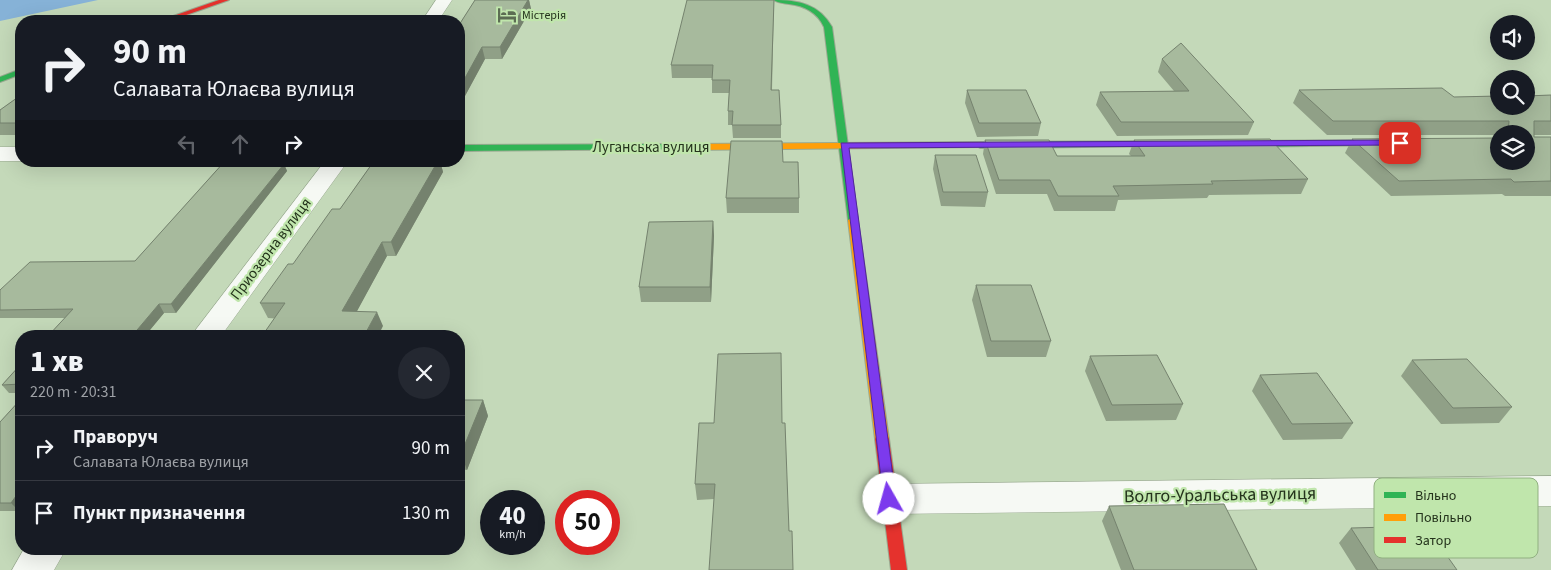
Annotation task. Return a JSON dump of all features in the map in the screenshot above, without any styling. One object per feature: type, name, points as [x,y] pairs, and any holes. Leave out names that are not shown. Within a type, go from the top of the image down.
[{"type":"main road","points":[[181,15],[226,0]]},
{"type":"main road","points":[[777,0],[808,7],[825,17],[844,145],[899,570]]},
{"type":"main road","points":[[0,80],[15,74]]},
{"type":"main road","points":[[1231,144],[1400,143]]},
{"type":"main road","name":"Луганська вулиця","points":[[465,148],[1181,144]]},
{"type":"street","points":[[434,15],[444,0]]},
{"type":"street","points":[[0,154],[15,154]]},
{"type":"street","name":"Приозерна вулиця","points":[[210,330],[333,167]]},
{"type":"street","name":"Волго-Уральська вулиця","points":[[1538,491],[1551,491]]},
{"type":"street","name":"Волго-Уральська вулиця","points":[[889,499],[1374,493]]},
{"type":"street","points":[[31,570],[42,555]]},
{"type":"water","points":[[0,0],[98,0],[28,15],[15,15],[15,18],[0,21]]},
{"type":"building","points":[[475,0],[528,0],[500,47],[482,47],[465,78],[465,16]]},
{"type":"building","points":[[687,0],[774,0],[771,90],[779,90],[781,125],[732,125],[733,111],[728,111],[730,80],[712,80],[713,65],[671,65]]},
{"type":"building","points":[[1181,43],[1254,122],[1121,122],[1100,92],[1189,91],[1162,59]]},
{"type":"building","points":[[1442,88],[1454,97],[1490,96],[1490,115],[1535,115],[1535,96],[1551,95],[1551,121],[1534,121],[1534,125],[1509,125],[1509,121],[1333,121],[1299,90]]},
{"type":"building","points":[[967,90],[1026,90],[1041,123],[979,123]]},
{"type":"building","points":[[15,99],[15,123],[0,123],[0,110]]},
{"type":"building","points":[[1535,137],[1551,137],[1551,181],[1514,182],[1511,179],[1399,181],[1352,139],[1490,138],[1490,170],[1535,170]]},
{"type":"building","points":[[1270,139],[1308,179],[1211,181],[1213,184],[1113,186],[1119,196],[1058,196],[1050,180],[999,180],[985,140],[1049,140],[1057,156],[1145,156],[1134,140]]},
{"type":"building","points":[[731,141],[782,141],[783,162],[798,162],[799,198],[726,198]]},
{"type":"building","points":[[935,155],[976,155],[988,192],[943,192]]},
{"type":"building","points":[[220,167],[282,167],[171,304],[159,304],[137,330],[54,330],[73,309],[0,310],[0,290],[30,262],[135,261]]},
{"type":"building","points":[[370,167],[435,167],[391,242],[382,242],[342,311],[377,312],[367,330],[266,330],[285,303],[260,303],[288,264],[293,264],[332,209],[340,209]]},
{"type":"building","points":[[713,221],[710,287],[639,287],[649,222]]},
{"type":"building","points":[[976,285],[1031,285],[1051,341],[991,341]]},
{"type":"building","points":[[781,353],[782,423],[785,423],[789,531],[792,531],[793,570],[709,570],[715,484],[695,484],[699,423],[714,423],[718,354]]},
{"type":"building","points":[[1157,355],[1183,404],[1112,405],[1090,356]]},
{"type":"building","points":[[1467,359],[1512,407],[1453,408],[1412,360]]},
{"type":"building","points":[[15,371],[15,384],[2,385]]},
{"type":"building","points":[[1317,373],[1353,423],[1292,424],[1260,375]]},
{"type":"building","points":[[465,400],[483,400],[465,444]]},
{"type":"building","points":[[15,406],[15,497],[11,503],[0,503],[0,422]]},
{"type":"building","points":[[1224,504],[1257,570],[1134,570],[1109,506]]},
{"type":"building","points":[[1374,527],[1374,558],[1449,558],[1457,570],[1378,570],[1351,528]]},
{"type":"traffic: fast","points":[[777,0],[807,6],[819,14],[828,27],[853,220]]},
{"type":"traffic: fast","points":[[0,80],[15,74]]},
{"type":"traffic: fast","points":[[1238,144],[1387,143]]},
{"type":"traffic: fast","points":[[980,145],[1170,144]]},
{"type":"traffic: fast","points":[[465,148],[689,147]]},
{"type":"traffic: slow","points":[[689,147],[980,145]]},
{"type":"traffic: slow","points":[[853,220],[882,439]]},
{"type":"traffic: jam","points":[[181,15],[226,0]]},
{"type":"traffic: jam","points":[[882,439],[899,570]]},
{"type":"place","name":"Містерія","points":[[507,15]]},
{"type":"route","points":[[889,499],[844,145],[1400,143]]}]
